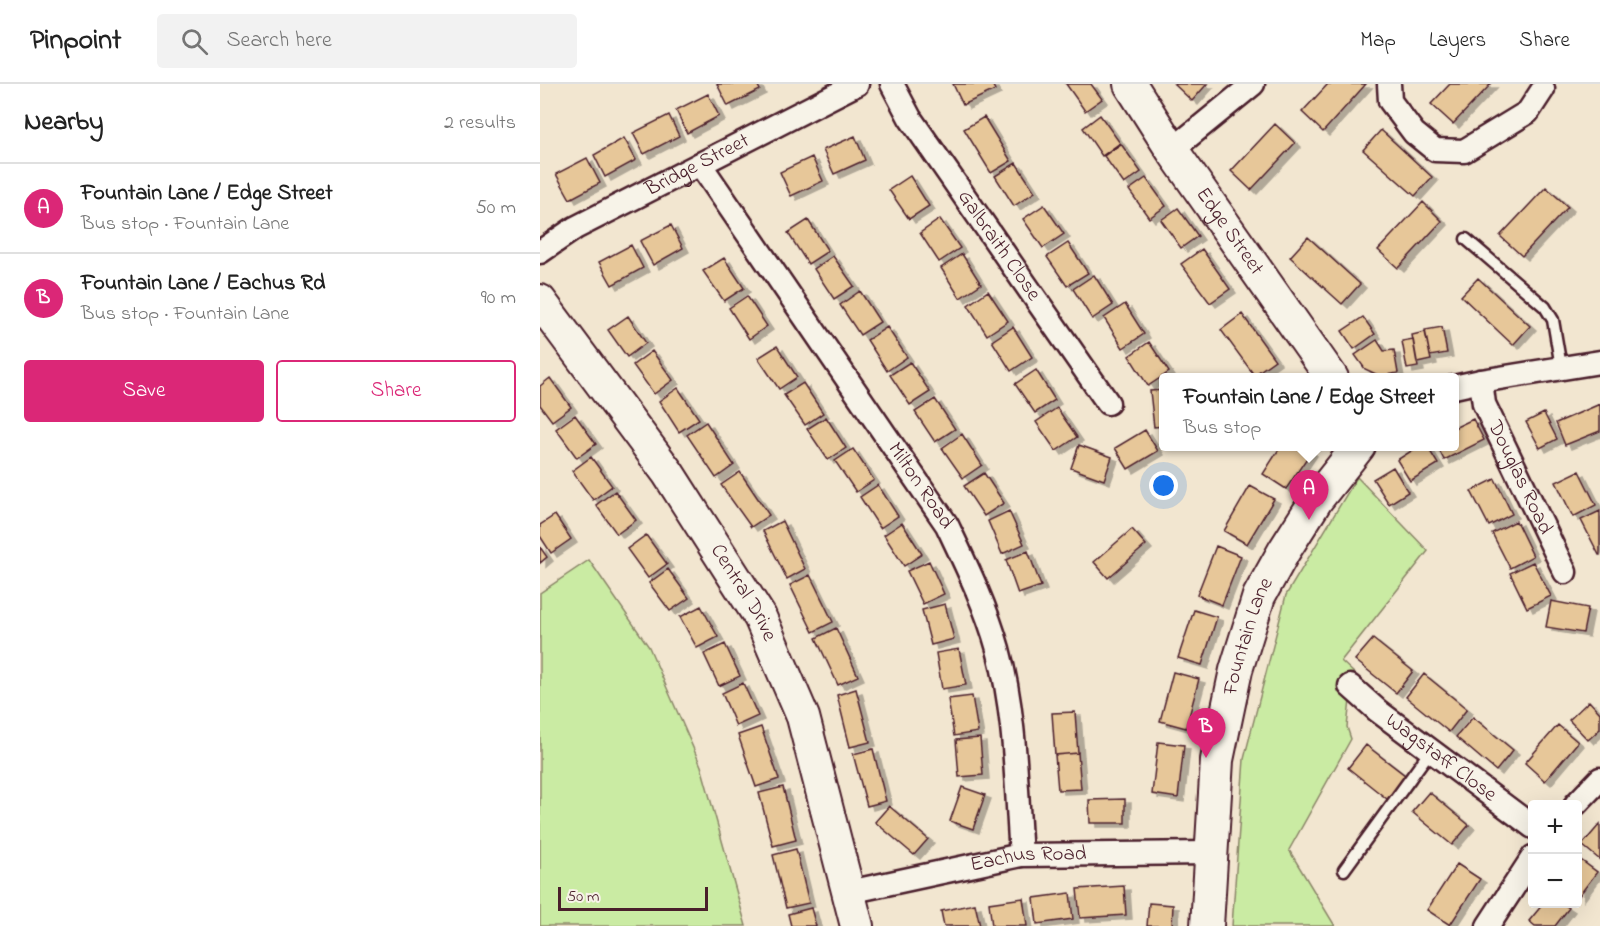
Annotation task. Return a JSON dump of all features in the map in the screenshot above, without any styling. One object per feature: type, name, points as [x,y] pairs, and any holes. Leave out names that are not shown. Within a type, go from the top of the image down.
[{"type":"street","name":"Bridge Street","points":[[540,252],[575,228],[857,84]]},
{"type":"street","name":"Galbraith Close","points":[[892,84],[910,118],[1108,404]]},
{"type":"street","name":"Edge Street","points":[[1130,84],[1172,150],[1328,373]]},
{"type":"street","points":[[1172,150],[1253,84]]},
{"type":"street","points":[[1389,84],[1390,101],[1414,133],[1435,150],[1464,151],[1528,112],[1543,89]]},
{"type":"street","name":"Milton Road","points":[[700,164],[947,525],[976,585],[998,649],[1011,716],[1021,855]]},
{"type":"street","name":"Central Drive","points":[[540,301],[668,473],[760,617],[803,717],[857,926]]},
{"type":"street","points":[[1459,386],[1600,362]]},
{"type":"street","name":"Douglas Road","points":[[1481,381],[1484,404],[1565,572]]},
{"type":"street","name":"Fountain Lane","points":[[1208,926],[1210,853],[1217,760],[1236,670],[1259,596],[1317,499],[1356,451]]},
{"type":"street","name":"Wagstaff Close","points":[[1350,686],[1371,718],[1431,750],[1528,822]]},
{"type":"street","points":[[1580,800],[1600,779]]},
{"type":"street","name":"Eachus Road","points":[[849,892],[1021,855],[1210,853]]},
{"type":"street","points":[[1488,926],[1528,865]]},
{"type":"lane","points":[[1466,239],[1545,307],[1553,320],[1561,367]]},
{"type":"lane","points":[[1344,870],[1431,750]]},
{"type":"green space","points":[[1357,477],[1428,551],[1341,661],[1354,673],[1341,689],[1350,700],[1347,727],[1351,739],[1289,850],[1335,926],[1232,926],[1244,759],[1286,595]]},
{"type":"green space","points":[[589,560],[649,647],[701,766],[746,926],[540,926],[540,593]]},
{"type":"building","points":[[717,84],[757,84],[760,90],[728,106]]},
{"type":"building","points":[[953,84],[992,84],[995,90],[963,105]]},
{"type":"building","points":[[1066,84],[1091,84],[1102,99],[1085,111]]},
{"type":"building","points":[[1174,84],[1207,84],[1192,101]]},
{"type":"building","points":[[1328,84],[1366,84],[1323,132],[1302,112]]},
{"type":"building","points":[[1450,84],[1491,84],[1453,124],[1431,104]]},
{"type":"building","points":[[708,94],[719,116],[687,133],[676,110]]},
{"type":"building","points":[[669,115],[679,136],[644,154],[633,133]]},
{"type":"building","points":[[1100,115],[1120,143],[1102,156],[1083,128]]},
{"type":"building","points":[[984,117],[1011,161],[991,173],[964,129]]},
{"type":"building","points":[[1275,124],[1295,143],[1251,190],[1231,171]]},
{"type":"building","points":[[1381,130],[1432,177],[1415,196],[1363,150]]},
{"type":"building","points":[[855,136],[865,160],[834,174],[823,150]]},
{"type":"building","points":[[624,138],[636,160],[605,177],[594,155]]},
{"type":"building","points":[[1121,144],[1141,172],[1124,184],[1104,156]]},
{"type":"building","points":[[812,157],[823,181],[791,196],[780,172]]},
{"type":"building","points":[[587,158],[600,183],[570,199],[556,174]]},
{"type":"building","points":[[1016,163],[1035,192],[1014,206],[995,176]]},
{"type":"building","points":[[910,176],[929,206],[909,219],[889,190]]},
{"type":"building","points":[[1146,178],[1166,206],[1149,218],[1129,190]]},
{"type":"building","points":[[1546,187],[1568,207],[1522,256],[1500,236]]},
{"type":"building","points":[[1423,202],[1442,221],[1398,268],[1378,250]]},
{"type":"building","points":[[1044,205],[1064,234],[1043,248],[1023,219]]},
{"type":"building","points":[[1178,208],[1198,236],[1181,248],[1161,220]]},
{"type":"building","points":[[940,219],[960,248],[939,262],[920,233]]},
{"type":"building","points":[[808,220],[828,251],[808,264],[788,233]]},
{"type":"building","points":[[671,225],[683,248],[653,265],[640,241]]},
{"type":"building","points":[[1308,237],[1360,284],[1342,304],[1290,257]]},
{"type":"building","points":[[1068,243],[1088,273],[1067,286],[1047,257]]},
{"type":"building","points":[[631,245],[643,268],[612,285],[599,262]]},
{"type":"building","points":[[1202,249],[1230,289],[1210,303],[1181,264]]},
{"type":"building","points":[[962,254],[981,284],[960,298],[941,268]]},
{"type":"building","points":[[833,256],[854,286],[834,299],[814,269]]},
{"type":"building","points":[[724,258],[744,288],[724,301],[703,271]]},
{"type":"building","points":[[1094,275],[1113,305],[1092,319],[1073,289]]},
{"type":"building","points":[[1478,278],[1530,326],[1513,345],[1461,296]]},
{"type":"building","points":[[860,291],[880,322],[860,335],[840,305]]},
{"type":"building","points":[[988,291],[1008,321],[987,335],[968,305]]},
{"type":"building","points":[[747,296],[767,326],[749,339],[729,308]]},
{"type":"building","points":[[1125,304],[1144,334],[1123,348],[1104,318]]},
{"type":"building","points":[[1242,314],[1275,360],[1257,373],[1253,373],[1221,330]]},
{"type":"building","points":[[628,316],[646,343],[627,357],[608,330]]},
{"type":"building","points":[[1363,317],[1375,334],[1354,349],[1342,331]]},
{"type":"building","points":[[887,327],[907,357],[887,371],[867,340]]},
{"type":"building","points":[[1013,327],[1032,357],[1011,371],[992,341]]},
{"type":"building","points":[[1442,327],[1447,353],[1430,356],[1425,330]]},
{"type":"building","points":[[1425,332],[1431,360],[1417,363],[1412,335]]},
{"type":"building","points":[[1413,339],[1418,367],[1407,369],[1402,341]]},
{"type":"building","points":[[1377,340],[1384,351],[1394,350],[1398,373],[1374,373],[1365,369],[1355,355]]},
{"type":"building","points":[[1149,342],[1169,372],[1159,373],[1159,379],[1148,386],[1129,356]]},
{"type":"building","points":[[777,346],[797,377],[779,389],[758,358]]},
{"type":"building","points":[[652,351],[673,380],[654,394],[633,365]]},
{"type":"building","points":[[910,362],[930,392],[910,405],[890,375]]},
{"type":"building","points":[[1036,370],[1055,400],[1035,413],[1015,384]]},
{"type":"building","points":[[550,378],[571,407],[552,421],[540,405],[540,386]]},
{"type":"building","points":[[803,383],[823,413],[805,425],[784,395]]},
{"type":"building","points":[[678,388],[699,419],[679,432],[659,401]]},
{"type":"building","points":[[1159,390],[1159,426],[1154,427],[1150,391]]},
{"type":"building","points":[[935,399],[955,429],[935,442],[915,412]]},
{"type":"building","points":[[1600,404],[1600,431],[1565,445],[1556,423]]},
{"type":"building","points":[[1057,408],[1077,437],[1056,451],[1036,422]]},
{"type":"building","points":[[1544,413],[1557,439],[1540,448],[1526,422]]},
{"type":"building","points":[[575,415],[596,444],[577,458],[556,429]]},
{"type":"building","points":[[826,417],[846,448],[828,460],[807,429]]},
{"type":"building","points":[[1473,419],[1484,440],[1444,460],[1440,451],[1459,451],[1459,426]]},
{"type":"building","points":[[706,422],[734,465],[716,478],[687,435]]},
{"type":"building","points":[[1145,430],[1158,451],[1128,469],[1115,448]]},
{"type":"building","points":[[962,434],[982,465],[963,478],[942,448]]},
{"type":"building","points":[[1079,445],[1112,457],[1104,480],[1071,468]]},
{"type":"building","points":[[853,449],[874,480],[856,492],[835,461]]},
{"type":"building","points":[[1278,451],[1311,452],[1286,489],[1263,474]]},
{"type":"building","points":[[1411,451],[1430,451],[1438,464],[1410,481],[1397,460]]},
{"type":"building","points":[[591,457],[612,486],[593,500],[572,471]]},
{"type":"building","points":[[1393,467],[1408,492],[1389,504],[1373,479]]},
{"type":"building","points":[[1579,471],[1596,505],[1573,517],[1556,482]]},
{"type":"building","points":[[740,472],[769,515],[751,527],[721,485]]},
{"type":"building","points":[[984,473],[1004,503],[984,516],[964,486]]},
{"type":"building","points":[[1495,479],[1512,514],[1489,526],[1471,491]]},
{"type":"building","points":[[878,485],[898,516],[880,528],[860,497]]},
{"type":"building","points":[[1250,486],[1274,499],[1247,544],[1224,531]]},
{"type":"building","points":[[615,491],[636,520],[617,534],[596,505]]},
{"type":"building","points":[[1009,511],[1024,544],[1002,554],[988,521]]},
{"type":"building","points":[[1600,511],[1600,555],[1599,555],[1581,520]]},
{"type":"building","points":[[555,515],[571,539],[551,553],[540,536],[540,525]]},
{"type":"building","points":[[782,521],[805,569],[787,579],[763,531]]},
{"type":"building","points":[[1516,521],[1533,556],[1510,568],[1492,533]]},
{"type":"building","points":[[902,523],[922,554],[904,566],[884,535]]},
{"type":"building","points":[[1132,529],[1146,545],[1108,578],[1094,562]]},
{"type":"building","points":[[646,535],[667,564],[648,578],[627,549]]},
{"type":"building","points":[[1216,546],[1241,556],[1222,605],[1197,595]]},
{"type":"building","points":[[540,547],[547,557],[540,563]]},
{"type":"building","points":[[1028,551],[1041,586],[1018,594],[1006,560]]},
{"type":"building","points":[[929,561],[944,594],[923,604],[907,571]]},
{"type":"building","points":[[1533,562],[1551,596],[1527,608],[1510,573]]},
{"type":"building","points":[[668,569],[689,598],[670,611],[649,583]]},
{"type":"building","points":[[810,575],[833,622],[813,632],[790,585]]},
{"type":"building","points":[[1551,601],[1588,608],[1583,633],[1546,627]]},
{"type":"building","points":[[945,604],[954,639],[931,645],[922,610]]},
{"type":"building","points":[[701,606],[718,637],[697,648],[680,617]]},
{"type":"building","points":[[1194,610],[1217,617],[1202,665],[1178,658]]},
{"type":"building","points":[[836,628],[858,676],[838,685],[816,638]]},
{"type":"building","points":[[1373,639],[1413,671],[1396,693],[1355,660]]},
{"type":"building","points":[[725,644],[740,676],[719,686],[704,654]]},
{"type":"building","points":[[959,649],[966,685],[942,689],[936,653]]},
{"type":"building","points":[[1173,672],[1199,679],[1186,728],[1160,721]]},
{"type":"building","points":[[1424,674],[1467,709],[1449,732],[1406,697]]},
{"type":"building","points":[[743,683],[758,716],[736,726],[722,693]]},
{"type":"building","points":[[856,689],[870,742],[850,747],[837,695]]},
{"type":"building","points":[[972,696],[978,732],[954,736],[948,699]]},
{"type":"building","points":[[1589,701],[1600,713],[1600,729],[1588,740],[1569,720]]},
{"type":"building","points":[[1075,712],[1078,753],[1055,755],[1052,713]]},
{"type":"building","points":[[1473,717],[1513,750],[1496,771],[1456,737]]},
{"type":"building","points":[[1558,725],[1578,742],[1545,781],[1525,763]]},
{"type":"building","points":[[761,727],[779,779],[756,787],[738,735]]},
{"type":"building","points":[[980,738],[983,775],[959,777],[956,740]]},
{"type":"building","points":[[1158,742],[1184,745],[1178,798],[1152,794]]},
{"type":"building","points":[[1366,745],[1410,779],[1392,803],[1348,768]]},
{"type":"building","points":[[873,749],[886,801],[867,806],[853,754]]},
{"type":"building","points":[[1078,753],[1081,789],[1058,790],[1055,755]]},
{"type":"building","points":[[783,787],[796,840],[773,846],[759,793]]},
{"type":"building","points":[[962,787],[985,795],[973,829],[950,821]]},
{"type":"building","points":[[1429,792],[1469,825],[1452,845],[1412,812]]},
{"type":"building","points":[[1125,799],[1125,823],[1090,823],[1089,800]]},
{"type":"building","points":[[889,806],[928,839],[914,855],[875,822]]},
{"type":"building","points":[[1600,824],[1600,860],[1582,845]]},
{"type":"building","points":[[796,849],[809,903],[786,908],[773,855]]},
{"type":"building","points":[[1582,861],[1597,872],[1582,892]]},
{"type":"building","points":[[1457,864],[1480,879],[1450,925],[1427,910]]},
{"type":"building","points":[[1124,886],[1126,915],[1080,918],[1077,889]]},
{"type":"building","points":[[1070,893],[1073,919],[1037,924],[1034,898]]},
{"type":"building","points":[[1023,898],[1027,926],[992,926],[989,903]]},
{"type":"building","points":[[1149,903],[1173,905],[1172,926],[1147,926]]},
{"type":"building","points":[[975,904],[980,926],[944,926],[941,911]]},
{"type":"building","points":[[811,908],[816,926],[791,926],[788,914]]},
{"type":"building","points":[[1540,908],[1569,908],[1555,926],[1535,926],[1529,921]]},
{"type":"place","name":"Fountain Lane / Edge Street","points":[[1309,520]]},
{"type":"place","name":"Fountain Lane / Eachus Rd","points":[[1206,758]]}]
